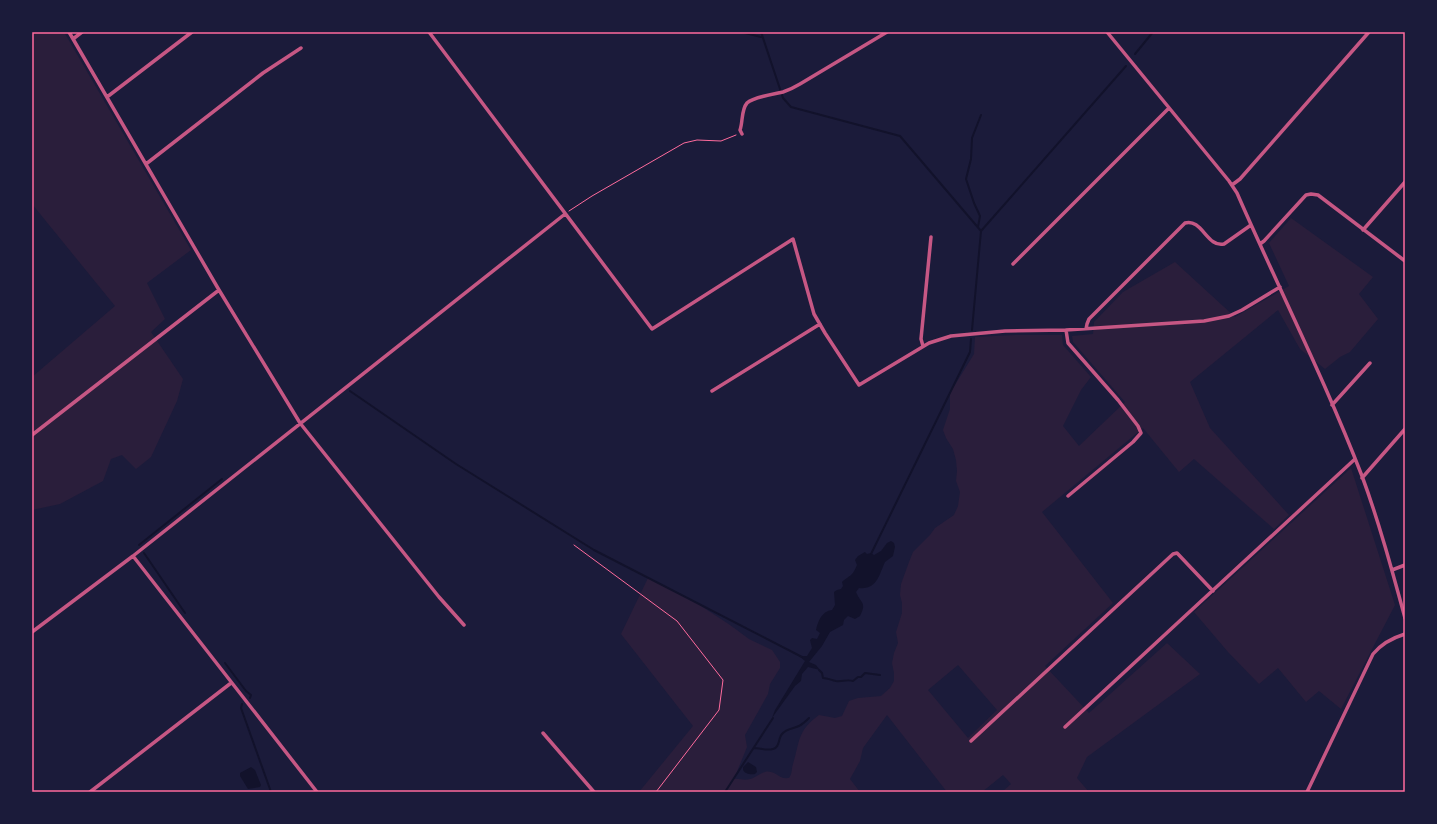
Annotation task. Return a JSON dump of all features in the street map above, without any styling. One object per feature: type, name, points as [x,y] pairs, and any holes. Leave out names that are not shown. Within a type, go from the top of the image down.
[{"type":"street","points":[[70,32],[219,290],[300,423],[439,597],[464,625]]},
{"type":"street","points":[[73,39],[82,32]]},
{"type":"street","points":[[107,97],[192,32]]},
{"type":"street","points":[[429,32],[652,329],[793,239],[814,314],[859,385],[923,346],[951,336],[1005,331],[1086,329],[1204,321],[1229,316],[1242,310],[1280,287]]},
{"type":"street","points":[[742,134],[740,130],[743,113],[747,104],[753,100],[785,91],[800,84],[887,32]]},
{"type":"street","points":[[1107,32],[1232,185],[1280,287],[1355,459],[1392,570],[1405,618]]},
{"type":"street","points":[[1232,185],[1245,174],[1368,32]]},
{"type":"street","points":[[146,164],[263,73],[301,48]]},
{"type":"street","points":[[1013,264],[1169,108]]},
{"type":"street","points":[[1363,230],[1405,182]]},
{"type":"street","points":[[1260,244],[1264,242],[1306,195],[1311,194],[1318,195],[1405,261]]},
{"type":"street","points":[[32,632],[133,556],[565,214]]},
{"type":"street","points":[[1086,329],[1086,324],[1089,319],[1185,223],[1190,221],[1195,224],[1215,243],[1220,245],[1224,244],[1251,225]]},
{"type":"street","points":[[923,346],[921,339],[931,238]]},
{"type":"street","points":[[32,435],[219,290]]},
{"type":"street","points":[[712,391],[820,324]]},
{"type":"street","points":[[1066,330],[1068,343],[1118,400],[1138,426],[1141,433],[1133,442],[1068,496]]},
{"type":"street","points":[[1332,405],[1370,363]]},
{"type":"street","points":[[1362,478],[1405,429]]},
{"type":"street","points":[[1065,727],[1355,459]]},
{"type":"street","points":[[971,741],[1173,554],[1177,553],[1213,591]]},
{"type":"street","points":[[133,556],[317,792]]},
{"type":"street","points":[[1392,570],[1405,565]]},
{"type":"street","points":[[1307,792],[1373,654],[1379,646],[1386,641],[1405,634]]},
{"type":"street","points":[[90,792],[231,683]]},
{"type":"street","points":[[543,733],[594,792]]},
{"type":"path","points":[[565,214],[592,196],[684,143],[697,140],[721,141],[736,135],[740,130]]},
{"type":"path","points":[[574,546],[677,621],[723,680],[719,710],[656,792]]},
{"type":"shaded area","points":[[32,32],[64,32],[191,250],[147,283],[165,319],[151,332],[183,379],[177,401],[151,457],[136,469],[122,455],[111,459],[103,481],[60,504],[32,510],[32,377],[115,306],[32,204]]},
{"type":"shaded area","points":[[1291,218],[1373,277],[1359,294],[1378,319],[1350,352],[1340,357],[1325,369],[1300,349],[1278,310],[1190,382],[1210,428],[1289,515],[1274,529],[1194,459],[1179,472],[1143,428],[1042,512],[1113,603],[1045,666],[1089,713],[1167,643],[1200,674],[1087,757],[1077,778],[1089,792],[1002,792],[1011,784],[1003,775],[982,792],[947,792],[887,715],[863,748],[860,761],[850,779],[860,792],[639,792],[693,726],[621,634],[648,578],[695,602],[749,639],[772,650],[780,662],[780,668],[770,684],[768,694],[745,735],[747,747],[734,779],[748,780],[768,771],[783,778],[789,778],[800,737],[812,721],[819,715],[835,718],[842,716],[849,701],[858,698],[881,696],[890,688],[894,681],[892,663],[898,643],[896,632],[902,613],[900,595],[901,584],[909,562],[913,552],[935,528],[954,515],[958,506],[960,492],[956,481],[956,460],[953,449],[943,430],[950,409],[950,393],[974,354],[975,337],[1062,335],[1063,345],[1091,377],[1081,390],[1063,426],[1079,446],[1125,402],[1073,342],[1072,336],[1093,334],[1094,322],[1123,292],[1175,262],[1235,317],[1289,286],[1269,243]],"holes":[[[958,665],[997,710],[968,738],[928,690]]]},
{"type":"shaded area","points":[[1351,468],[1395,605],[1341,709],[1319,691],[1306,702],[1278,668],[1259,684],[1228,652],[1194,612]]},
{"type":"shaded area","points":[[891,541],[894,543],[895,547],[893,556],[885,562],[874,584],[870,587],[859,588],[856,592],[863,605],[860,616],[855,619],[848,616],[844,620],[843,625],[830,632],[822,646],[809,662],[816,665],[820,670],[808,667],[802,674],[801,681],[795,686],[772,718],[775,710],[805,661],[799,656],[807,656],[812,648],[810,640],[812,638],[817,639],[820,633],[816,630],[819,620],[823,614],[832,610],[835,605],[834,592],[841,589],[843,586],[842,582],[854,572],[857,565],[855,560],[858,556],[865,552],[867,554],[871,553],[874,555],[881,551],[887,543]]},
{"type":"shaded area","points":[[748,762],[756,767],[757,772],[755,774],[748,774],[743,770],[743,767]]},
{"type":"shaded area","points":[[251,767],[255,770],[261,785],[260,787],[248,789],[240,776],[240,773]]},
{"type":"waterway","points":[[741,32],[761,37]]},
{"type":"waterway","points":[[761,32],[783,98],[791,107],[900,136],[981,231]]},
{"type":"waterway","points":[[1135,54],[1153,32]]},
{"type":"waterway","points":[[972,330],[981,231],[1126,66]]},
{"type":"waterway","points":[[978,227],[980,216],[966,179],[971,159],[972,138],[981,115]]},
{"type":"waterway","points":[[871,554],[970,352],[971,339]]},
{"type":"waterway","points":[[350,391],[456,464],[594,550],[802,657]]},
{"type":"waterway","points":[[139,545],[222,479]]},
{"type":"waterway","points":[[144,553],[185,613]]},
{"type":"waterway","points":[[225,663],[246,691],[251,695],[250,698]]},
{"type":"waterway","points":[[819,670],[822,673],[823,678],[834,681],[853,681],[865,673],[880,675]]},
{"type":"waterway","points":[[242,704],[241,708],[271,792]]},
{"type":"waterway","points":[[725,792],[773,718]]},
{"type":"waterway","points":[[754,748],[770,750],[777,747],[784,732],[797,727],[809,718]]}]
